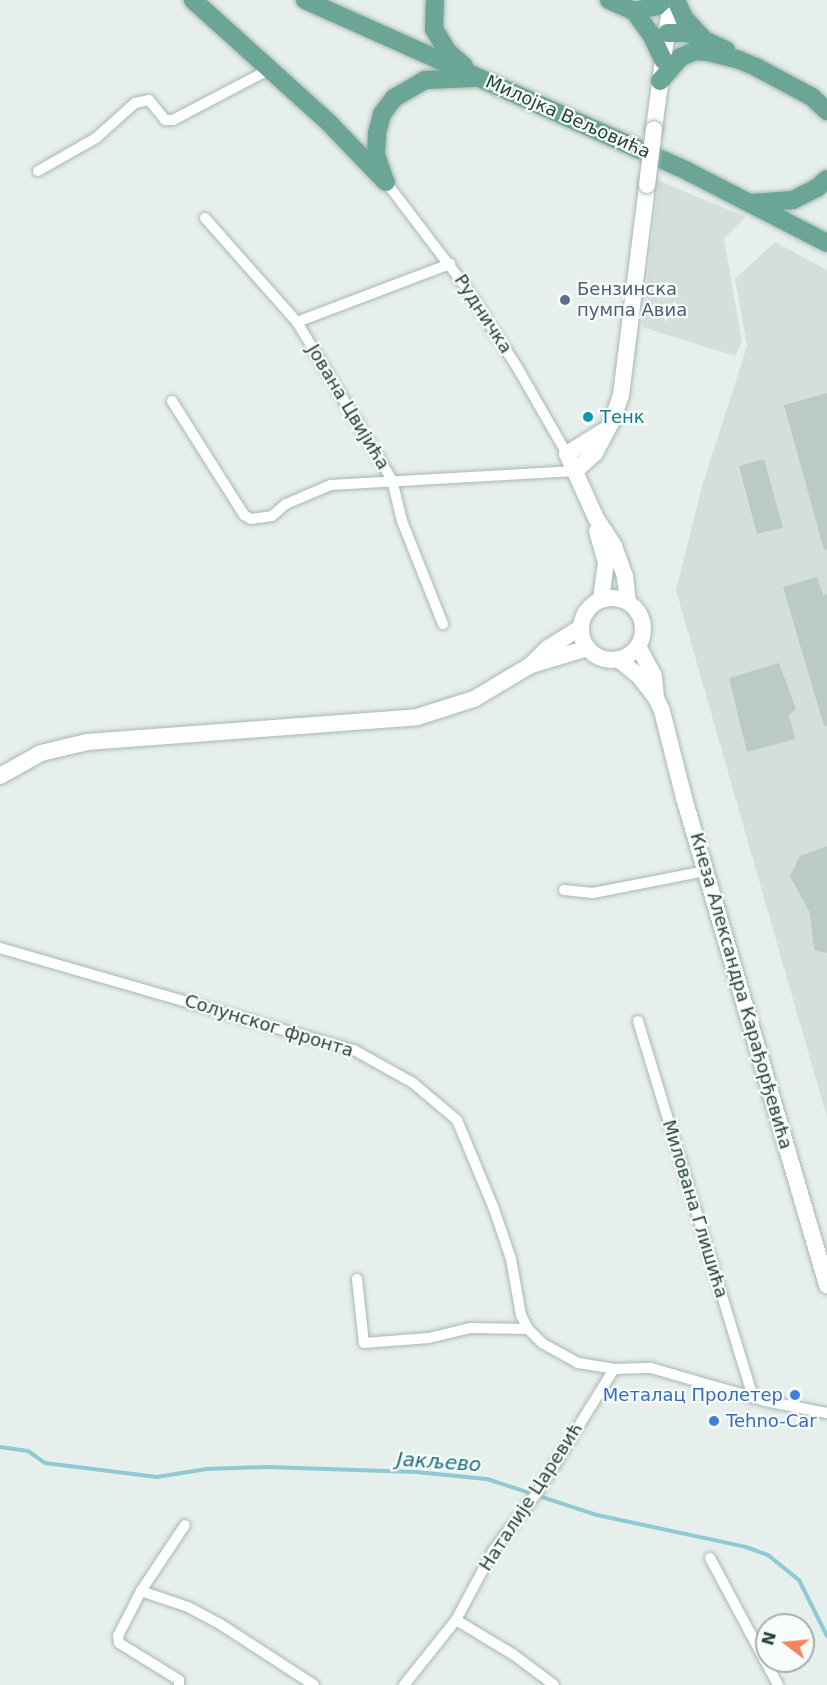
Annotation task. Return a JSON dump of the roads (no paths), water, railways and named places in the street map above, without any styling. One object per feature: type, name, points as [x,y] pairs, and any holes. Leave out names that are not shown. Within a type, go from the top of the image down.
[{"type":"main road","points":[[194,0],[329,123],[386,182]]},
{"type":"main road","name":"Милојка Вељовића","points":[[304,0],[619,139],[752,203],[827,243]]},
{"type":"main road","points":[[435,0],[433,22],[442,44],[480,78]]},
{"type":"main road","points":[[609,0],[634,11],[651,34],[663,60]]},
{"type":"main road","points":[[634,11],[657,6],[664,0]]},
{"type":"main road","points":[[575,471],[595,453],[617,409],[624,382],[671,0]]},
{"type":"main road","points":[[676,0],[684,18],[703,38],[739,60],[812,97],[827,111]]},
{"type":"main road","points":[[667,33],[682,32],[703,38]]},
{"type":"main road","points":[[660,81],[675,61],[687,53],[701,51],[739,60]]},
{"type":"main road","points":[[386,182],[376,155],[377,133],[382,114],[394,98],[425,80],[480,78]]},
{"type":"main road","points":[[752,203],[793,200],[817,188],[827,179]]},
{"type":"main road","points":[[608,429],[567,454],[596,518],[619,560],[628,602]]},
{"type":"main road","points":[[596,518],[606,563],[601,600]]},
{"type":"main road","points":[[619,598],[628,602],[636,609],[643,626],[638,646],[626,656],[618,659],[601,658],[588,648],[581,627],[587,610],[601,600],[619,598]]},
{"type":"main road","points":[[0,776],[41,753],[87,742],[417,717],[474,699],[531,665],[548,648],[581,627]]},
{"type":"main road","name":"Кнеза Александра Карађорђевића","points":[[638,646],[654,676],[656,698]]},
{"type":"main road","points":[[531,665],[588,648]]},
{"type":"main road","name":"Кнеза Александра Карађорђевића","points":[[618,659],[634,671],[656,698],[662,711],[705,871],[827,1285]]},
{"type":"street","points":[[38,171],[96,138],[135,103],[149,100],[165,120],[173,120],[270,69]]},
{"type":"street","name":"Рудничка","points":[[386,182],[450,264],[517,367],[567,454]]},
{"type":"street","name":"Јована Цвијића","points":[[205,218],[297,322],[392,480],[402,521],[443,624]]},
{"type":"street","points":[[297,322],[450,264]]},
{"type":"street","points":[[172,401],[244,515],[259,519],[272,516],[286,504],[331,485],[575,471]]},
{"type":"street","points":[[564,890],[593,893],[705,871]]},
{"type":"street","name":"Солунског фронта","points":[[0,948],[354,1050],[413,1083],[457,1120],[494,1209],[511,1259],[521,1315],[528,1329]]},
{"type":"street","name":"Милована Глишића","points":[[638,1021],[753,1397]]},
{"type":"street","points":[[357,1279],[364,1342],[429,1338],[470,1328],[528,1329],[542,1343],[578,1363],[614,1369],[651,1368],[753,1397],[827,1413]]},
{"type":"street","name":"Наталије Царевић","points":[[404,1685],[456,1620],[493,1551],[539,1490],[614,1369]]},
{"type":"street","points":[[178,1685],[178,1680],[118,1643],[118,1636],[141,1591],[185,1525]]},
{"type":"street","points":[[710,1558],[778,1685]]},
{"type":"street","points":[[141,1591],[188,1607],[220,1623],[314,1685]]},
{"type":"street","points":[[456,1620],[514,1655],[554,1685]]},
{"type":"waterway","name":"Јакљево","points":[[0,1447],[28,1451],[45,1463],[157,1477],[206,1469],[267,1467],[416,1472],[487,1479],[597,1515],[746,1547],[768,1555],[799,1580],[827,1636]]},
{"type":"place","name":"Бензинска пумпа Авиа","points":[[565,300]]},
{"type":"place","name":"Тенк","points":[[588,417]]},
{"type":"place","name":"Металац Пролетер","points":[[795,1395]]},
{"type":"place","name":"Tehno-Car","points":[[714,1421]]}]
